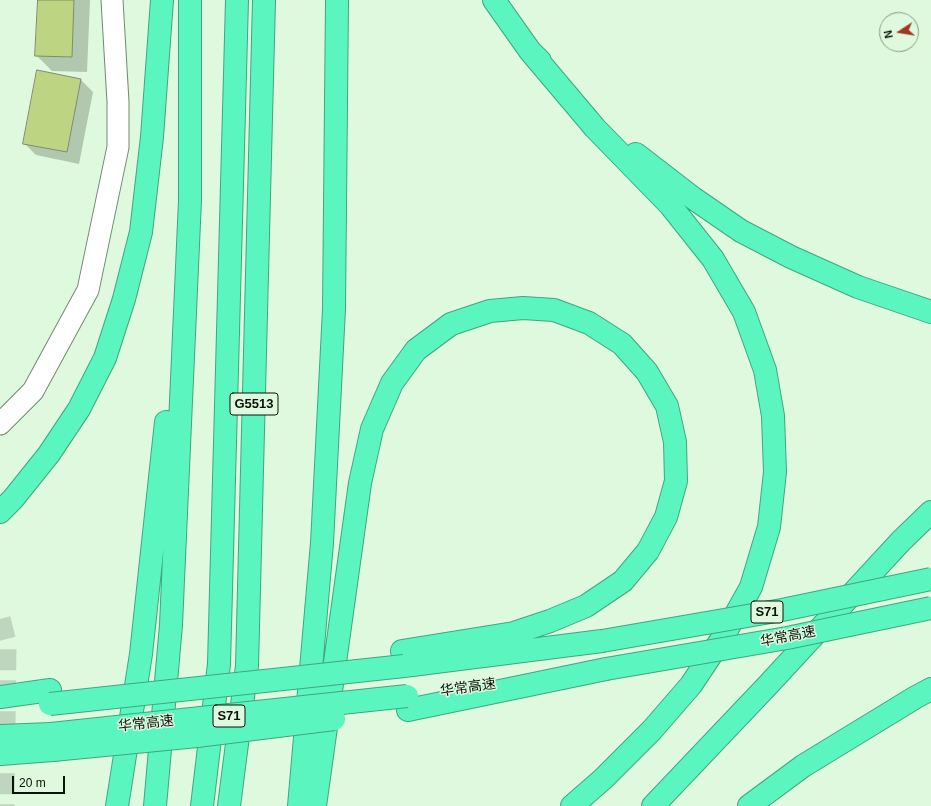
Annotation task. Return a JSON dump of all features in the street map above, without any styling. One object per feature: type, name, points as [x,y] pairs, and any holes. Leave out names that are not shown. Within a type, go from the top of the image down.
[{"type":"highway","points":[[0,512],[13,499],[49,454],[80,409],[105,358],[124,299],[141,232],[152,137],[162,0]]},
{"type":"highway","points":[[155,806],[170,625],[190,200],[190,0]]},
{"type":"highway","name":"G5513","points":[[202,806],[220,664],[237,0]]},
{"type":"highway","name":"G5513","points":[[230,806],[247,666],[264,0]]},
{"type":"highway","points":[[299,806],[322,543],[334,309],[338,0]]},
{"type":"highway","points":[[494,0],[530,51],[595,128],[670,205],[714,259],[744,312],[765,370],[773,416],[775,472],[769,528],[751,587],[723,638],[691,684],[652,730],[603,779],[572,806]]},
{"type":"highway","points":[[530,51],[597,120],[635,153],[693,198],[741,230],[791,257],[858,287],[931,312]]},
{"type":"highway","points":[[117,806],[142,654],[190,200]]},
{"type":"highway","points":[[315,806],[360,483],[372,429],[392,383],[416,350],[451,324],[490,310],[523,308],[554,310],[589,323],[622,344],[647,372],[667,406],[675,442],[676,481],[666,517],[648,551],[623,581],[586,606],[550,622],[514,633],[403,658]]},
{"type":"highway","points":[[653,806],[768,685],[901,541],[931,512]]},
{"type":"highway","name":"华常高速","points":[[0,707],[50,697],[403,658],[602,641],[782,610],[931,579]]},
{"type":"highway","name":"华常高速","points":[[52,742],[196,736],[408,703],[787,638],[931,608]]},
{"type":"highway","points":[[748,806],[803,766],[931,689]]},
{"type":"highway","points":[[0,697],[50,697]]},
{"type":"highway","points":[[0,736],[52,742]]},
{"type":"highway","points":[[0,754],[52,742]]},
{"type":"street","points":[[0,424],[33,391],[88,290],[118,147],[118,102],[112,0]]},
{"type":"building","points":[[38,0],[74,0],[72,57],[35,56]]},
{"type":"building","points":[[37,70],[81,79],[67,152],[23,144]]},
{"type":"tunnel","points":[[0,619],[6,642],[4,806]]}]
